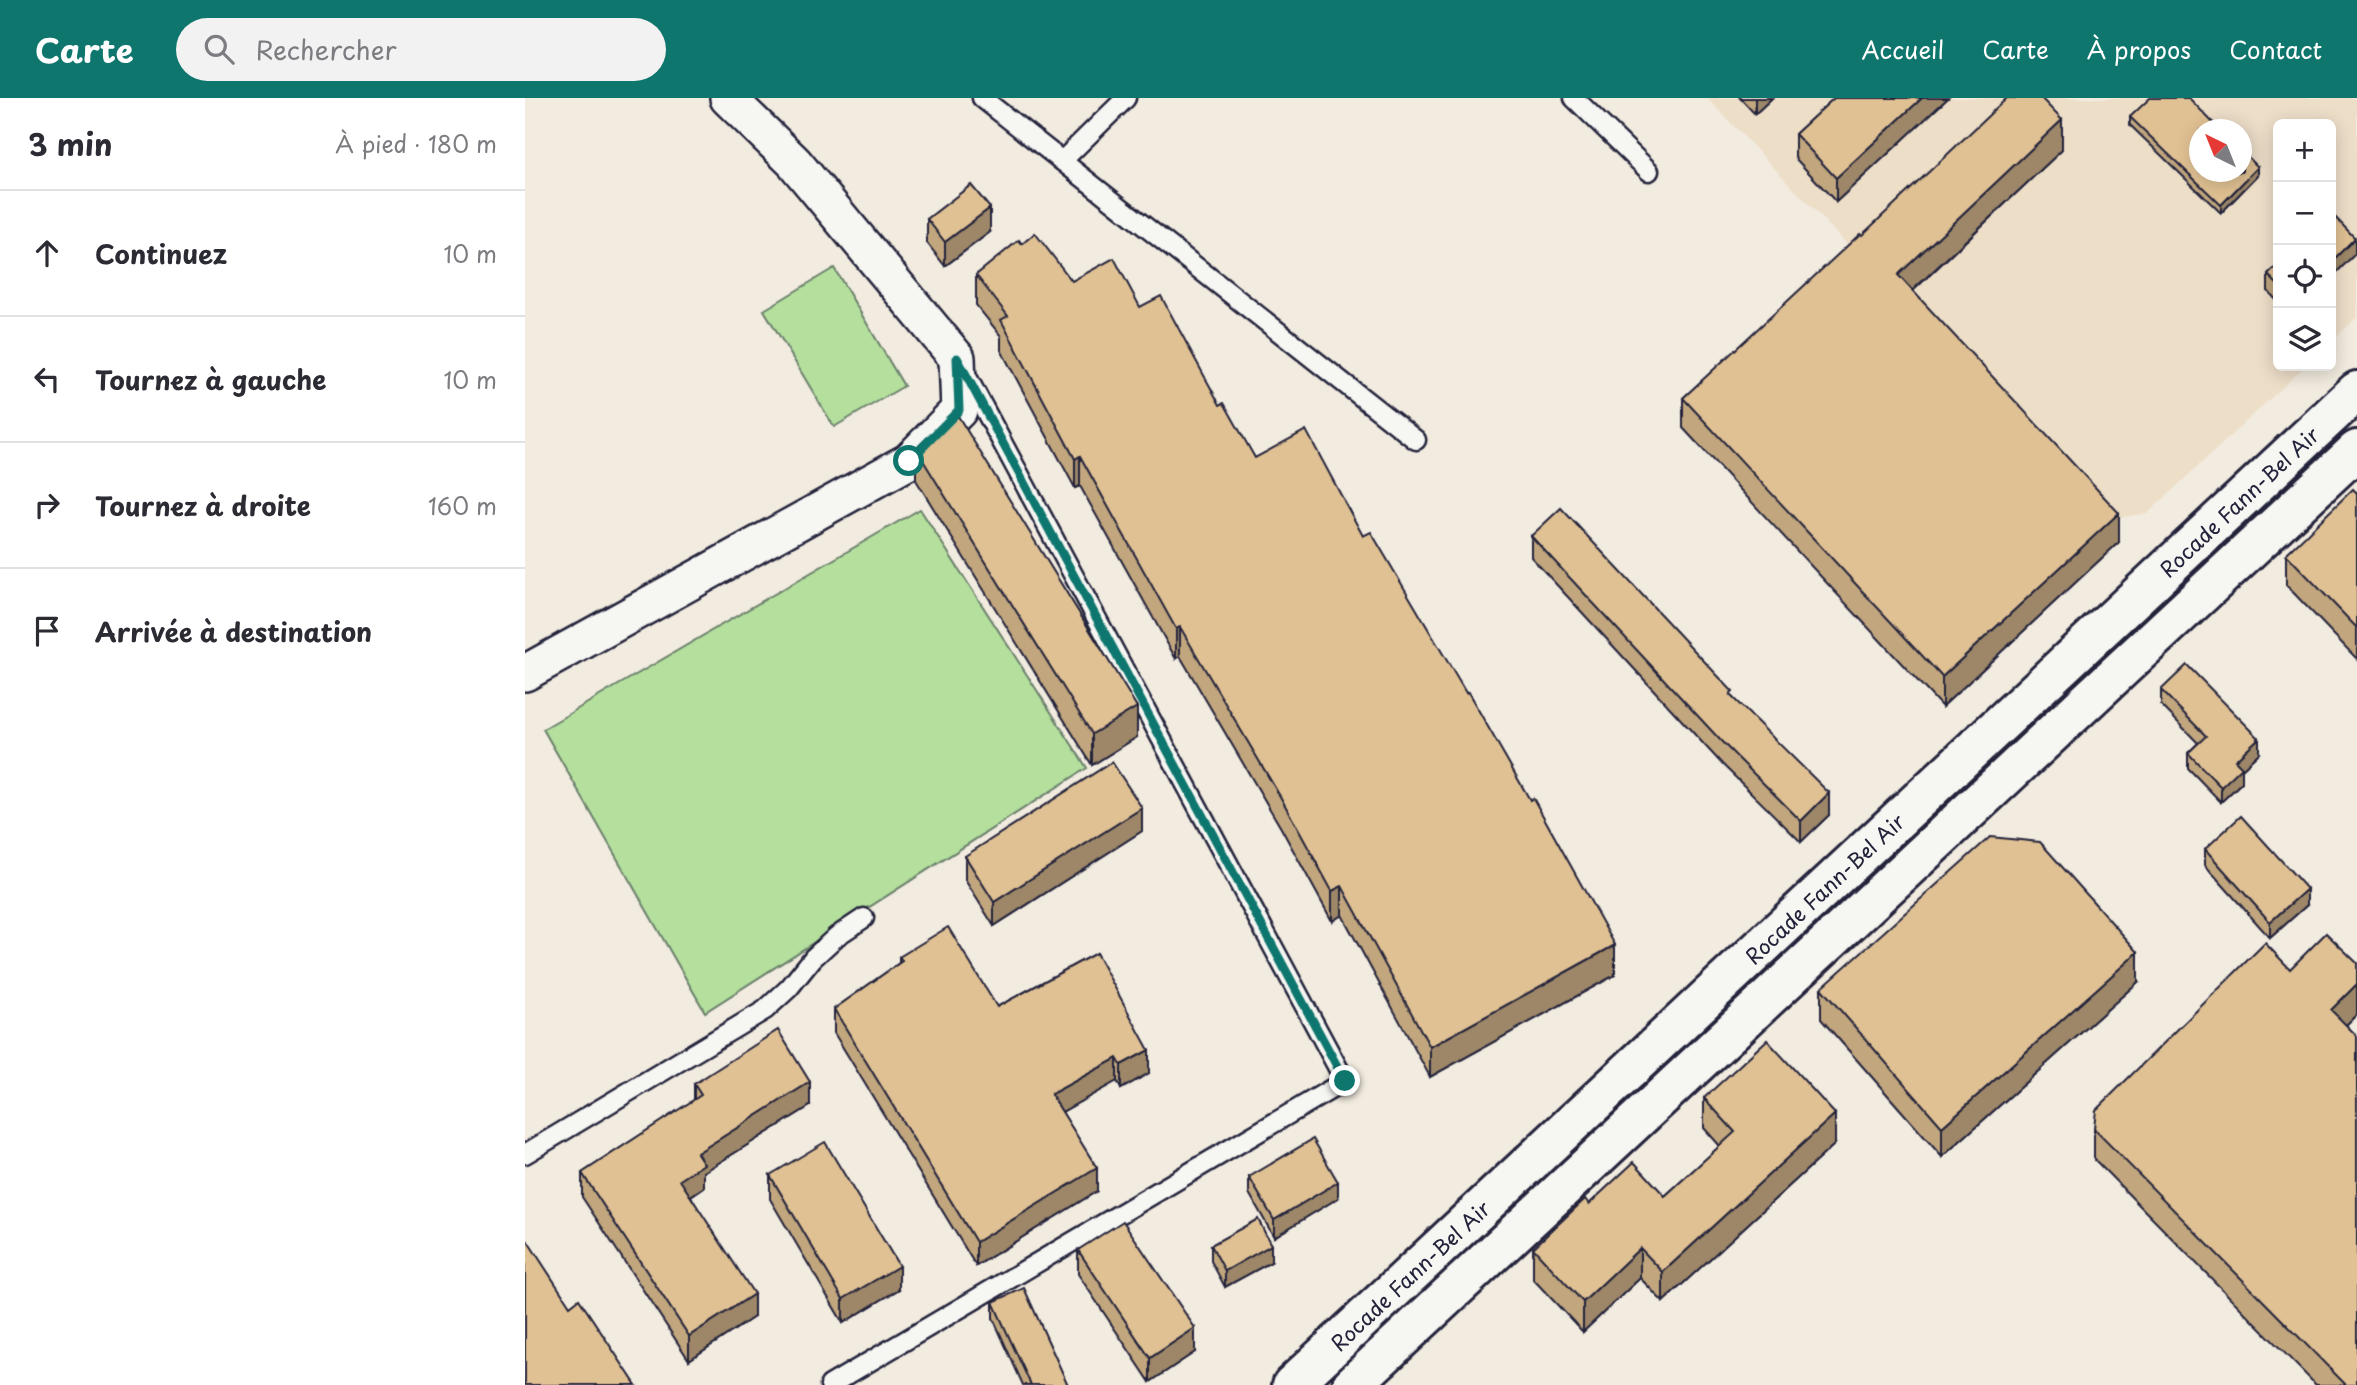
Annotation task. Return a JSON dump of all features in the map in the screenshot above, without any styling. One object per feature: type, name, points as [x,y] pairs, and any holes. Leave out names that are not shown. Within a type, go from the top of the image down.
[{"type":"street","points":[[525,673],[909,461],[959,410],[957,358],[794,162],[728,98]]},
{"type":"street","name":"Rocade Fann-Bel Air","points":[[1291,1385],[2357,391]]},
{"type":"street","name":"Rocade Fann-Bel Air","points":[[1352,1385],[2357,450]]},
{"type":"lane","points":[[982,98],[1416,440]]},
{"type":"lane","points":[[1062,161],[1126,98]]},
{"type":"lane","points":[[1574,98],[1649,171]]},
{"type":"lane","points":[[830,1385],[1345,1081],[957,358]]},
{"type":"lane","points":[[525,1154],[765,1010],[789,988],[821,950],[864,918]]},
{"type":"shaded area","points":[[1707,98],[2357,98],[2357,317],[2336,337],[2336,119],[2273,119],[2273,371],[2300,371],[2148,513],[2110,519]]},
{"type":"green space","points":[[834,268],[904,386],[834,427],[764,310]]},
{"type":"green space","points":[[920,509],[1087,768],[705,1012],[543,729]]},
{"type":"building","points":[[1834,98],[1922,98],[1836,178],[1795,134]]},
{"type":"building","points":[[2007,98],[2041,98],[2062,120],[1898,275],[2119,513],[1942,677],[1683,398]]},
{"type":"building","points":[[2150,98],[2189,98],[2209,119],[2189,119],[2189,174],[2130,117]]},
{"type":"building","points":[[2252,161],[2258,167],[2252,173]]},
{"type":"building","points":[[2197,182],[2243,182],[2221,205]]},
{"type":"building","points":[[971,185],[990,208],[945,242],[927,219]]},
{"type":"building","points":[[2336,218],[2355,238],[2336,257]]},
{"type":"building","points":[[1035,233],[1072,281],[1114,258],[1140,307],[1161,296],[1220,405],[1224,403],[1255,458],[1306,430],[1363,536],[1371,532],[1530,800],[1533,798],[1615,945],[1430,1047],[1342,886],[1332,891],[1281,798],[1180,627],[1176,629],[1080,456],[1075,459],[1001,320],[1008,316],[976,275],[1019,240],[1022,244]]},
{"type":"building","points":[[958,416],[1137,707],[1092,734],[916,449],[940,427]]},
{"type":"building","points":[[2353,489],[2357,493],[2357,628],[2286,554]]},
{"type":"building","points":[[1561,508],[1733,692],[1730,695],[1829,793],[1801,821],[1722,742],[1531,536]]},
{"type":"building","points":[[2187,665],[2259,738],[2235,760],[2242,767],[2221,787],[2188,753],[2206,736],[2161,690]]},
{"type":"building","points":[[1112,762],[1142,808],[994,902],[965,856]]},
{"type":"building","points":[[2241,816],[2307,889],[2270,922],[2205,849]]},
{"type":"building","points":[[1990,837],[2040,842],[2138,952],[1942,1127],[1821,988]]},
{"type":"building","points":[[948,927],[997,1007],[1096,953],[1149,1050],[1121,1065],[1117,1058],[1051,1094],[1097,1168],[976,1242],[834,1009],[902,961],[899,957]]},
{"type":"building","points":[[2326,933],[2357,963],[2357,984],[2331,1010],[2357,1036],[2357,1385],[2346,1385],[2094,1129],[2096,1110],[2265,943],[2290,969]]},
{"type":"building","points":[[778,1030],[810,1082],[697,1153],[704,1164],[680,1180],[754,1294],[689,1336],[582,1173],[701,1095],[694,1084]]},
{"type":"building","points":[[1767,1040],[1835,1114],[1663,1272],[1640,1248],[1583,1302],[1533,1248],[1585,1199],[1589,1204],[1634,1162],[1665,1196],[1735,1132],[1704,1098]]},
{"type":"building","points":[[1313,1139],[1338,1182],[1274,1220],[1249,1177]]},
{"type":"building","points":[[825,1142],[899,1266],[843,1299],[770,1175]]},
{"type":"building","points":[[1258,1219],[1271,1245],[1225,1271],[1211,1245]]},
{"type":"building","points":[[1123,1221],[1195,1328],[1150,1358],[1078,1250]]},
{"type":"building","points":[[525,1237],[570,1306],[579,1299],[636,1385],[525,1385]]},
{"type":"building","points":[[1024,1288],[1068,1385],[1031,1385],[993,1302]]},
{"type":"route","points":[[909,461],[959,410],[957,358],[1345,1081]]}]
